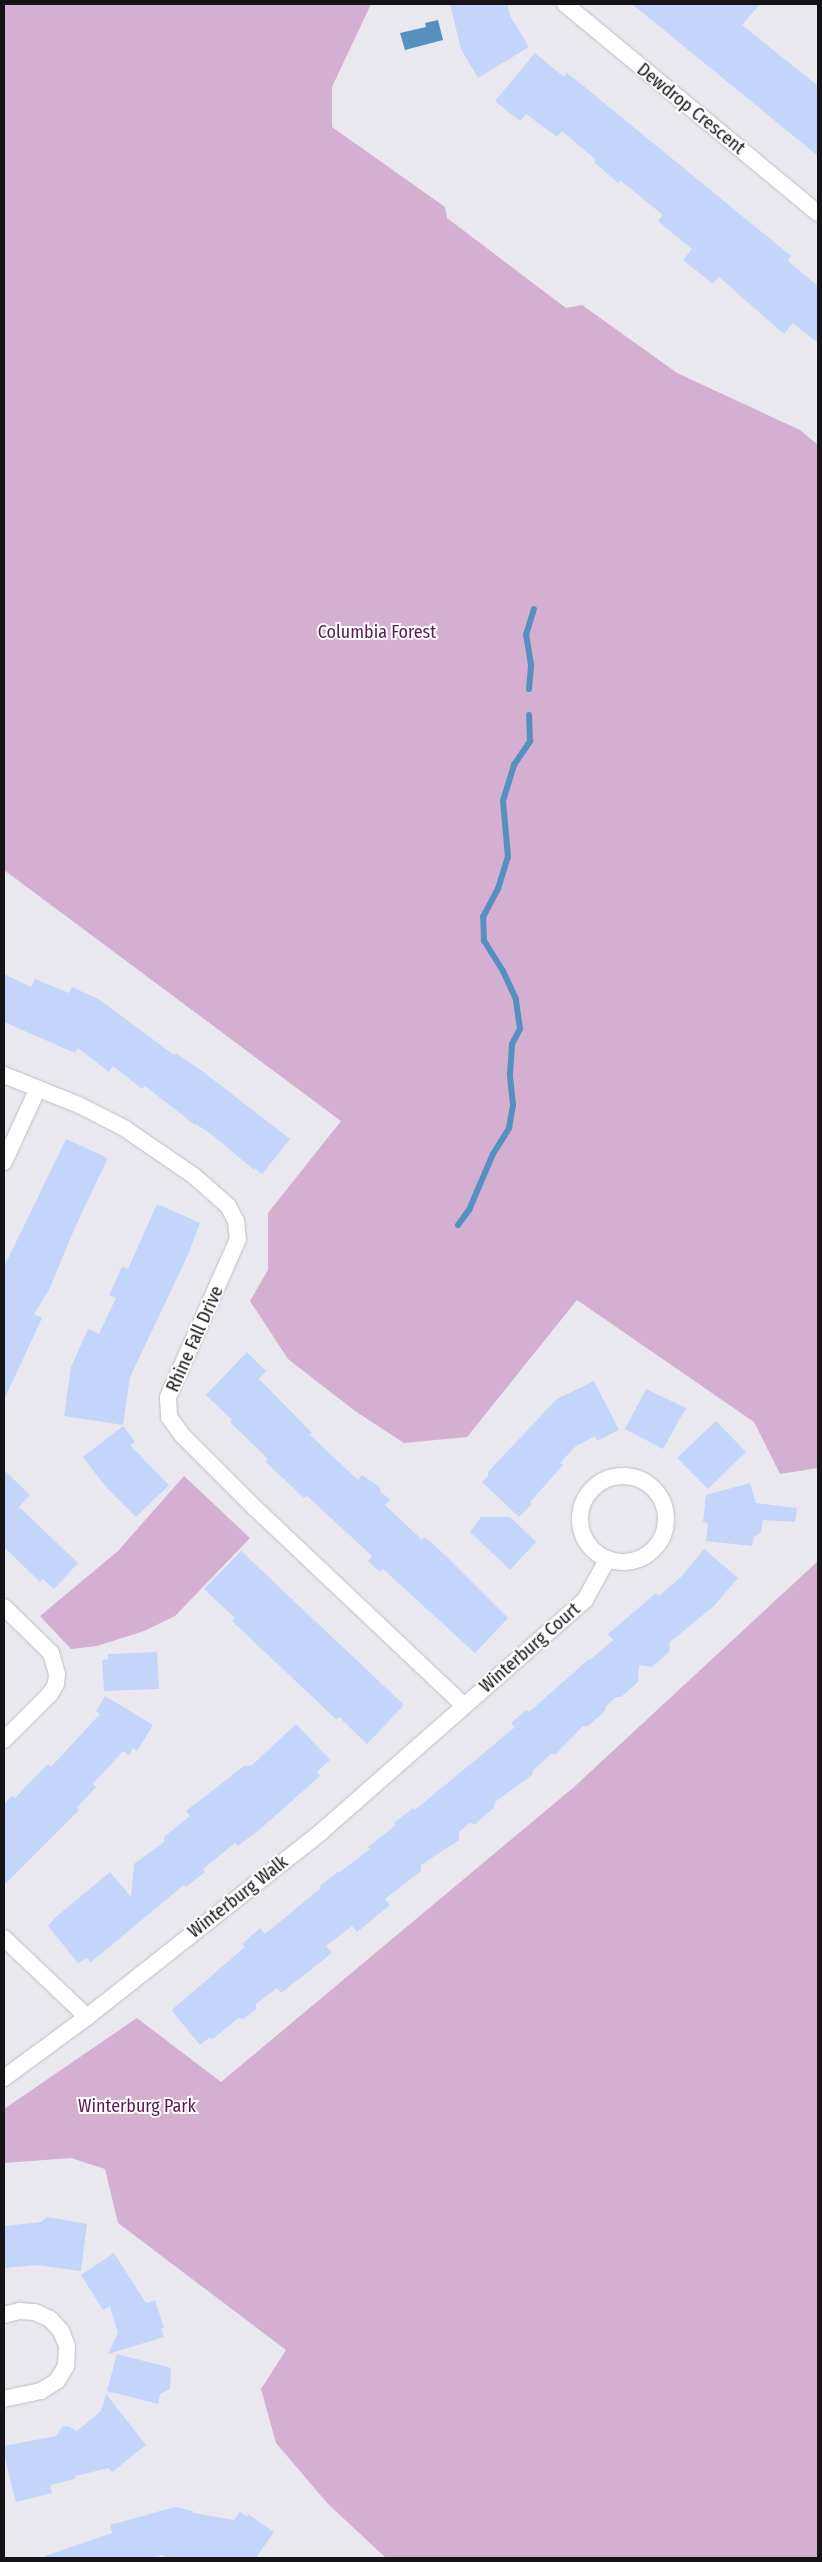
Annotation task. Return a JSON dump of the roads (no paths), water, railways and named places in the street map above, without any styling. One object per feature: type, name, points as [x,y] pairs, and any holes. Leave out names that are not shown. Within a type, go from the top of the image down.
[{"type":"street","name":"Dewdrop Crescent","points":[[564,4],[818,213]]},
{"type":"street","name":"Rhine Fall Drive","points":[[4,1075],[38,1088],[124,1128],[194,1176],[228,1206],[236,1221],[238,1239],[168,1397],[170,1417],[182,1435],[255,1508],[463,1705]]},
{"type":"street","points":[[4,1162],[38,1088]]},
{"type":"street","points":[[614,1477],[634,1477],[656,1490],[663,1502],[666,1527],[661,1541],[652,1552],[639,1560],[623,1563],[607,1560],[593,1552],[584,1539],[580,1529],[579,1514],[584,1499],[600,1482],[614,1477]]},
{"type":"street","name":"Winterburg Court","points":[[463,1705],[585,1600],[607,1560]]},
{"type":"street","points":[[4,1606],[51,1653],[57,1674],[56,1684],[50,1694],[4,1740]]},
{"type":"street","name":"Winterburg Walk","points":[[4,2078],[87,2017],[321,1832],[463,1705]]},
{"type":"street","points":[[4,1938],[87,2017]]},
{"type":"street","points":[[4,2314],[35,2312],[50,2319],[61,2331],[67,2346],[66,2366],[57,2381],[41,2391],[4,2399]]},
{"type":"water","points":[[438,20],[443,40],[405,50],[400,33],[426,27],[425,23]]},
{"type":"waterway","points":[[529,689],[531,665],[526,635],[534,609]]},
{"type":"waterway","points":[[458,1225],[469,1210],[493,1154],[509,1128],[513,1105],[510,1074],[512,1044],[520,1029],[516,999],[503,971],[484,941],[483,917],[498,889],[508,857],[503,801],[514,765],[530,741],[529,715]]},
{"type":"park label","name":"Columbia Forest","points":[[377,632]]},
{"type":"park label","name":"Winterburg Park","points":[[137,2106]]}]
